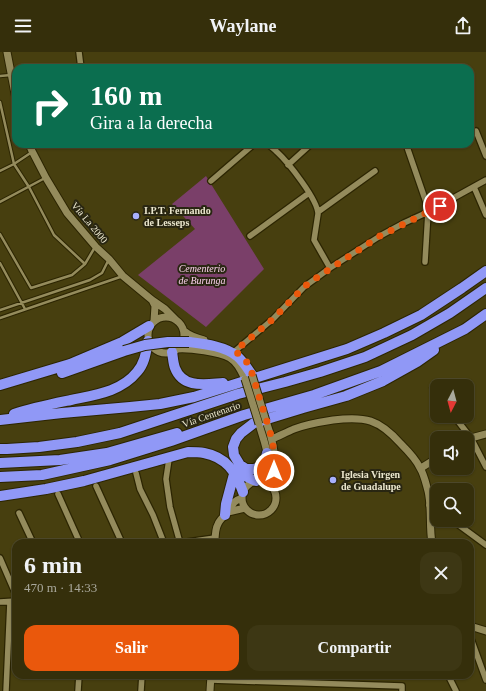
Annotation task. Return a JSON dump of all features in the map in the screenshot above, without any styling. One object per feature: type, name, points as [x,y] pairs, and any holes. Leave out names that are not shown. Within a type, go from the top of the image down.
[{"type":"highway","name":"Vía Centenario","points":[[0,419],[160,404],[194,397],[246,379],[347,349],[421,315],[486,271]]},
{"type":"highway","points":[[0,449],[39,447],[77,442],[120,433],[238,394],[320,372],[365,357],[412,335],[450,313],[486,288]]},
{"type":"highway","name":"Vía Centenario","points":[[0,477],[42,475],[110,460],[171,441],[244,415],[314,395],[381,372],[464,329],[486,314]]},
{"type":"highway","points":[[0,386],[70,364],[122,342],[151,324]]},
{"type":"highway","points":[[267,453],[265,461],[260,467],[246,469],[240,465],[234,455],[233,447],[236,439],[241,433],[254,423],[346,396],[383,381],[417,362],[464,329]]},
{"type":"highway","points":[[0,419],[27,410],[104,394],[123,385],[137,372],[144,360],[148,341]]},
{"type":"highway","points":[[0,386],[33,382],[72,370],[124,351],[145,345],[168,342],[189,342],[226,349],[238,356],[246,379],[202,385],[195,385],[187,382],[175,369],[175,351]]},
{"type":"highway","points":[[0,463],[60,460],[107,453],[170,434],[244,415]]},
{"type":"highway","points":[[0,496],[84,481],[188,452],[203,452],[214,455],[226,463],[239,481],[242,495]]},
{"type":"highway","points":[[240,465],[239,469],[241,473],[248,478],[258,481]]},
{"type":"highway","points":[[226,513],[226,504],[234,474]]},
{"type":"highway","points":[[0,492],[17,493]]},
{"type":"street","points":[[7,52],[12,80]]},
{"type":"street","points":[[79,52],[80,64]]},
{"type":"street","points":[[476,131],[486,156]]},
{"type":"street","name":"Vía La 2000","points":[[31,148],[46,178],[67,213],[123,276],[165,309],[175,319]]},
{"type":"street","points":[[211,181],[249,148]]},
{"type":"street","points":[[272,148],[298,177],[309,193],[318,212],[314,240],[330,268]]},
{"type":"street","points":[[288,165],[307,148]]},
{"type":"street","points":[[407,148],[428,212],[425,262]]},
{"type":"street","points":[[318,212],[375,170]]},
{"type":"street","points":[[235,351],[273,319],[304,287],[330,268],[380,236],[428,212],[486,180]]},
{"type":"street","points":[[474,187],[486,215]]},
{"type":"street","points":[[250,236],[309,193]]},
{"type":"street","points":[[152,300],[156,310],[147,334],[148,341],[151,346],[160,353],[186,348],[216,353],[231,359],[239,366],[266,421],[274,451],[275,464],[273,482],[276,500],[271,510],[260,515],[249,512],[245,508],[242,495]]},
{"type":"street","points":[[151,324],[160,317],[168,317],[175,319],[181,324],[184,331],[184,338],[182,344],[175,351]]},
{"type":"street","points":[[184,331],[197,339],[222,345],[235,351],[241,355],[248,365],[246,379],[267,453],[268,470],[266,475],[258,481]]},
{"type":"street","points":[[272,439],[308,424],[347,418],[368,420],[392,433],[421,468],[428,492],[431,539]]},
{"type":"street","points":[[474,438],[486,434]]},
{"type":"street","points":[[474,447],[486,467]]},
{"type":"street","points":[[169,459],[166,479],[170,507],[179,539]]},
{"type":"street","points":[[421,468],[430,462]]},
{"type":"street","points":[[136,473],[140,489],[162,539]]},
{"type":"street","points":[[215,539],[217,524],[236,500],[242,495],[250,483],[258,481],[266,482],[274,489]]},
{"type":"street","points":[[96,486],[120,539]]},
{"type":"street","points":[[58,494],[78,539]]},
{"type":"street","points":[[226,513],[245,508]]},
{"type":"street","points":[[19,513],[30,539]]},
{"type":"street","points":[[462,527],[486,545]]},
{"type":"street","points":[[0,558],[12,586]]},
{"type":"street","points":[[0,602],[12,602]]},
{"type":"street","points":[[6,691],[12,615]]},
{"type":"street","points":[[474,628],[486,632]]},
{"type":"street","points":[[474,647],[486,680]]},
{"type":"street","points":[[78,679],[78,691]]},
{"type":"street","points":[[141,691],[142,679]]},
{"type":"street","points":[[210,691],[211,679]]},
{"type":"street","points":[[243,679],[402,689]]},
{"type":"street","points":[[450,679],[456,691]]},
{"type":"lane","points":[[0,76],[11,75]]},
{"type":"lane","points":[[0,102],[14,164],[29,187],[54,235],[85,264]]},
{"type":"lane","points":[[0,171],[14,164],[32,151]]},
{"type":"lane","points":[[0,202],[46,178]]},
{"type":"lane","points":[[0,234],[31,288],[72,275],[85,264],[96,247]]},
{"type":"lane","points":[[0,310],[90,280],[102,273],[109,259]]},
{"type":"lane","points":[[0,263],[25,310]]},
{"type":"lane","points":[[0,318],[123,276]]},
{"type":"green space","name":"Cementerio de Burunga","points":[[206,176],[264,269],[206,327],[138,275],[195,229],[172,204]]},
{"type":"place","name":"I.P.T. Fernando de Lesseps","points":[[136,216]]},
{"type":"place","name":"Iglesia Virgen de Guadalupe","points":[[333,480]]},
{"type":"route","points":[[274,471],[275,464],[272,439],[252,376],[248,365],[241,355],[235,351],[273,319],[310,282],[380,236],[440,206]]}]
